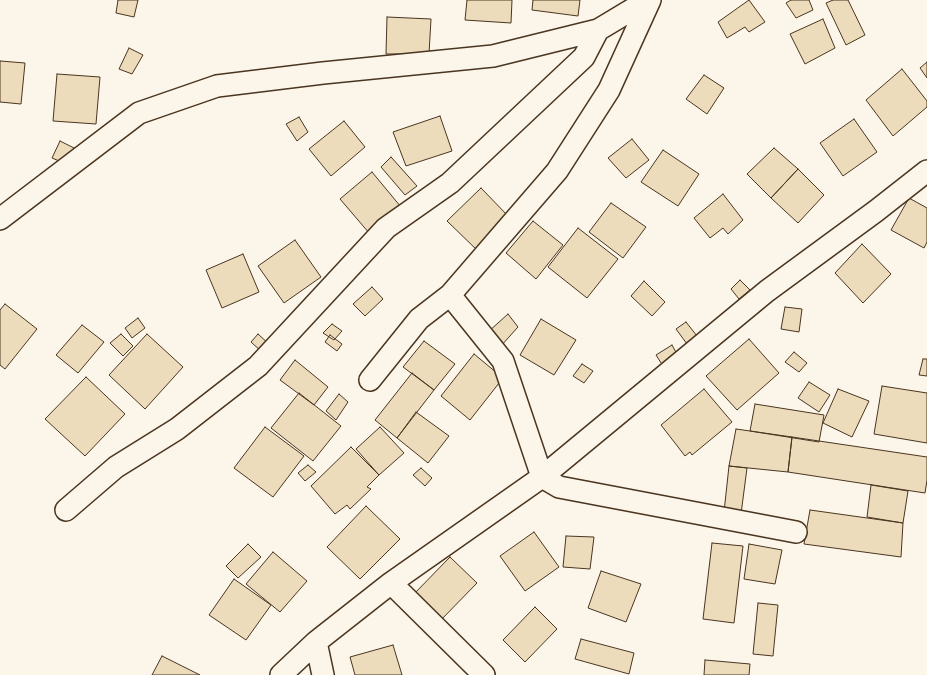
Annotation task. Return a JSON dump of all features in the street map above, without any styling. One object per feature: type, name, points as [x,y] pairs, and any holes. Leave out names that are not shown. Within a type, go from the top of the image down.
[{"type":"street","points":[[0,219],[139,113],[217,86],[492,56],[598,30],[649,0]]},
{"type":"street","points":[[370,380],[419,319],[450,295],[557,171],[609,90],[649,0]]},
{"type":"street","points":[[66,510],[116,467],[177,429],[258,366],[386,228],[450,183],[584,57],[598,30]]},
{"type":"street","points":[[280,675],[316,642],[391,583],[542,477],[767,291],[927,171]]},
{"type":"street","points":[[450,295],[503,361],[542,477],[559,487],[796,532]]},
{"type":"street","points":[[391,583],[484,675]]},
{"type":"street","points":[[316,642],[323,675]]},
{"type":"building","points":[[118,0],[138,0],[134,17],[116,13]]},
{"type":"building","points":[[467,0],[512,0],[511,23],[465,20]]},
{"type":"building","points":[[533,0],[580,0],[578,16],[532,10]]},
{"type":"building","points":[[749,0],[765,22],[749,32],[745,27],[727,38],[718,22]]},
{"type":"building","points":[[791,0],[809,0],[813,10],[796,18],[786,3]]},
{"type":"building","points":[[833,0],[848,0],[865,35],[846,45],[826,3]]},
{"type":"building","points":[[387,17],[431,19],[429,54],[386,54]]},
{"type":"building","points":[[823,19],[835,48],[805,64],[790,34]]},
{"type":"building","points":[[129,48],[143,55],[132,74],[119,69]]},
{"type":"building","points":[[0,61],[25,63],[21,104],[0,102]]},
{"type":"building","points":[[927,62],[927,78],[920,68]]},
{"type":"building","points":[[902,69],[927,101],[927,107],[893,136],[866,100]]},
{"type":"building","points":[[57,74],[100,77],[96,124],[53,121]]},
{"type":"building","points":[[704,75],[724,88],[707,114],[686,99]]},
{"type":"building","points":[[440,116],[452,151],[406,166],[393,132]]},
{"type":"building","points":[[299,117],[308,132],[297,141],[286,124]]},
{"type":"building","points":[[854,119],[877,152],[843,176],[820,143]]},
{"type":"building","points":[[344,121],[365,147],[331,176],[309,149]]},
{"type":"building","points":[[632,139],[649,160],[626,178],[608,158]]},
{"type":"building","points":[[60,141],[74,148],[64,163],[52,158]]},
{"type":"building","points":[[774,148],[798,169],[771,198],[747,174]]},
{"type":"building","points":[[663,150],[699,174],[678,206],[641,182]]},
{"type":"building","points":[[391,157],[417,186],[405,195],[381,167]]},
{"type":"building","points":[[798,169],[824,195],[798,223],[771,198]]},
{"type":"building","points":[[372,172],[401,207],[370,234],[340,199]]},
{"type":"building","points":[[481,188],[510,218],[478,251],[447,221]]},
{"type":"building","points":[[723,194],[743,220],[728,234],[723,228],[710,238],[694,218]]},
{"type":"building","points":[[909,198],[927,208],[927,242],[924,248],[891,230]]},
{"type":"building","points":[[611,203],[646,227],[623,258],[589,232]]},
{"type":"building","points":[[533,221],[563,245],[536,279],[506,253]]},
{"type":"building","points":[[578,228],[618,259],[587,298],[548,267]]},
{"type":"building","points":[[295,240],[321,277],[284,303],[258,266]]},
{"type":"building","points":[[862,244],[891,274],[863,303],[835,273]]},
{"type":"building","points":[[243,254],[259,292],[222,308],[206,270]]},
{"type":"building","points":[[740,280],[750,290],[739,299],[731,289]]},
{"type":"building","points":[[644,281],[665,302],[652,316],[631,296]]},
{"type":"building","points":[[372,287],[383,299],[365,316],[353,304]]},
{"type":"building","points":[[5,304],[37,329],[5,369],[0,365],[0,310]]},
{"type":"building","points":[[785,307],[802,309],[799,332],[781,329]]},
{"type":"building","points":[[508,314],[518,327],[500,347],[488,332]]},
{"type":"building","points":[[138,318],[145,328],[132,338],[125,328]]},
{"type":"building","points":[[541,319],[576,340],[554,375],[520,355]]},
{"type":"building","points":[[686,322],[697,336],[687,344],[676,329]]},
{"type":"building","points":[[332,324],[342,331],[334,340],[323,333]]},
{"type":"building","points":[[82,325],[104,342],[78,373],[56,355]]},
{"type":"building","points":[[121,334],[133,346],[123,356],[110,343]]},
{"type":"building","points":[[147,334],[183,367],[145,409],[109,375]]},
{"type":"building","points":[[258,334],[269,344],[262,352],[251,342]]},
{"type":"building","points":[[330,335],[342,344],[337,351],[325,342]]},
{"type":"building","points":[[749,339],[779,373],[737,410],[706,376]]},
{"type":"building","points":[[424,341],[455,364],[434,390],[403,367]]},
{"type":"building","points":[[672,345],[678,356],[663,366],[656,355]]},
{"type":"building","points":[[794,352],[807,363],[799,372],[785,362]]},
{"type":"building","points":[[474,354],[503,378],[470,420],[441,396]]},
{"type":"building","points":[[923,359],[927,359],[927,376],[919,375]]},
{"type":"building","points":[[295,360],[328,387],[314,405],[280,380]]},
{"type":"building","points":[[582,364],[593,371],[584,383],[573,376]]},
{"type":"building","points":[[412,373],[434,390],[397,438],[375,420]]},
{"type":"building","points":[[86,377],[125,414],[85,456],[45,419]]},
{"type":"building","points":[[809,382],[830,395],[819,412],[798,398]]},
{"type":"building","points":[[882,386],[927,393],[927,443],[874,434]]},
{"type":"building","points":[[704,389],[732,422],[692,455],[690,452],[685,456],[661,425]]},
{"type":"building","points":[[838,389],[869,401],[852,437],[823,423]]},
{"type":"building","points":[[299,393],[341,426],[313,461],[271,428]]},
{"type":"building","points":[[339,394],[348,402],[336,420],[326,411]]},
{"type":"building","points":[[755,404],[824,415],[819,442],[750,431]]},
{"type":"building","points":[[416,412],[449,436],[428,463],[397,438]]},
{"type":"building","points":[[265,427],[304,456],[273,497],[234,468]]},
{"type":"building","points":[[380,427],[404,453],[379,475],[356,449]]},
{"type":"building","points":[[736,429],[792,437],[788,472],[729,466]]},
{"type":"building","points":[[792,437],[927,457],[925,493],[788,472]]},
{"type":"building","points":[[351,447],[379,475],[367,487],[371,489],[350,509],[347,505],[335,514],[311,486]]},
{"type":"building","points":[[308,465],[316,472],[305,481],[298,473]]},
{"type":"building","points":[[729,466],[747,468],[741,514],[724,512]]},
{"type":"building","points":[[421,468],[432,478],[425,486],[413,475]]},
{"type":"building","points":[[871,485],[908,491],[903,523],[867,517]]},
{"type":"building","points":[[366,506],[400,539],[360,579],[327,547]]},
{"type":"building","points":[[810,510],[903,523],[901,557],[804,544]]},
{"type":"building","points":[[534,532],[559,567],[525,591],[500,556]]},
{"type":"building","points":[[566,536],[594,537],[590,569],[563,567]]},
{"type":"building","points":[[712,543],[743,546],[734,623],[703,619]]},
{"type":"building","points":[[248,544],[261,557],[238,578],[226,566]]},
{"type":"building","points":[[749,544],[782,550],[775,584],[744,579]]},
{"type":"building","points":[[273,552],[307,581],[280,612],[246,584]]},
{"type":"building","points":[[450,557],[477,583],[439,622],[412,596]]},
{"type":"building","points":[[601,571],[641,584],[626,622],[588,608]]},
{"type":"building","points":[[234,579],[271,605],[246,640],[209,615]]},
{"type":"building","points":[[758,603],[778,605],[773,656],[753,654]]},
{"type":"building","points":[[535,607],[557,629],[525,662],[503,640]]},
{"type":"building","points":[[581,639],[634,653],[629,674],[575,659]]},
{"type":"building","points":[[393,645],[402,675],[355,675],[350,657]]},
{"type":"building","points":[[162,656],[200,675],[152,675]]},
{"type":"building","points":[[705,660],[750,664],[749,675],[704,675]]}]
